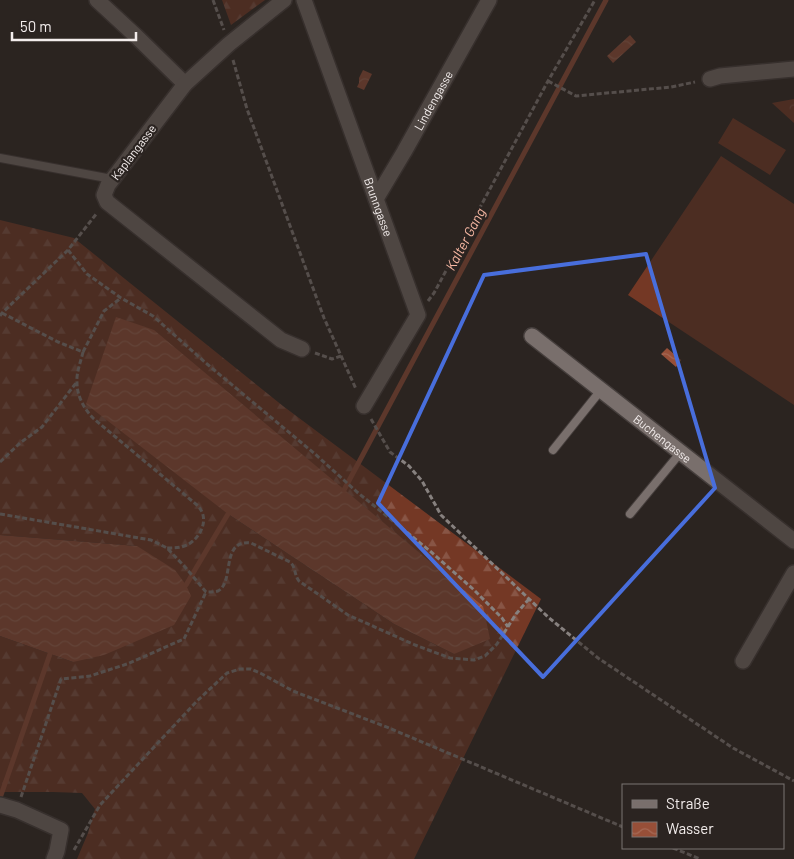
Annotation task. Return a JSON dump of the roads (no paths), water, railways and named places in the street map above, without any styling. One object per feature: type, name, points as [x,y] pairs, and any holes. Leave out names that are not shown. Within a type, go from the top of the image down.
[{"type":"street","points":[[97,0],[185,84]]},
{"type":"street","name":"Kaplangasse","points":[[284,0],[229,44],[185,84],[112,179],[105,191],[104,198],[106,202],[281,340],[302,349]]},
{"type":"street","name":"Brunngasse","points":[[304,0],[418,315],[364,406]]},
{"type":"street","name":"Lindengasse","points":[[376,199],[489,0]]},
{"type":"street","points":[[710,80],[720,76],[794,69]]},
{"type":"street","name":"Buchengasse","points":[[532,336],[794,541]]},
{"type":"street","points":[[743,661],[794,573]]},
{"type":"street","points":[[8,807],[61,830],[58,851],[54,859]]},
{"type":"lane","points":[[0,158],[112,179]]},
{"type":"lane","points":[[553,450],[601,390]]},
{"type":"lane","points":[[630,514],[681,452]]},
{"type":"water","points":[[630,35],[636,42],[613,63],[607,56]]},
{"type":"water","points":[[363,70],[372,74],[364,90],[357,87]]},
{"type":"water","points":[[116,317],[154,330],[483,606],[490,639],[454,654],[394,624],[228,514],[86,404]]},
{"type":"water","points":[[667,348],[681,360],[676,367],[661,354]]},
{"type":"water","points":[[0,535],[137,546],[175,570],[186,585],[191,596],[174,625],[104,655],[73,662],[0,636]]},
{"type":"waterway","name":"Kalter Gang","points":[[344,490],[606,0]]},
{"type":"waterway","points":[[186,585],[228,514]]},
{"type":"waterway","name":"Kalter Gang","points":[[0,798],[50,654]]}]
